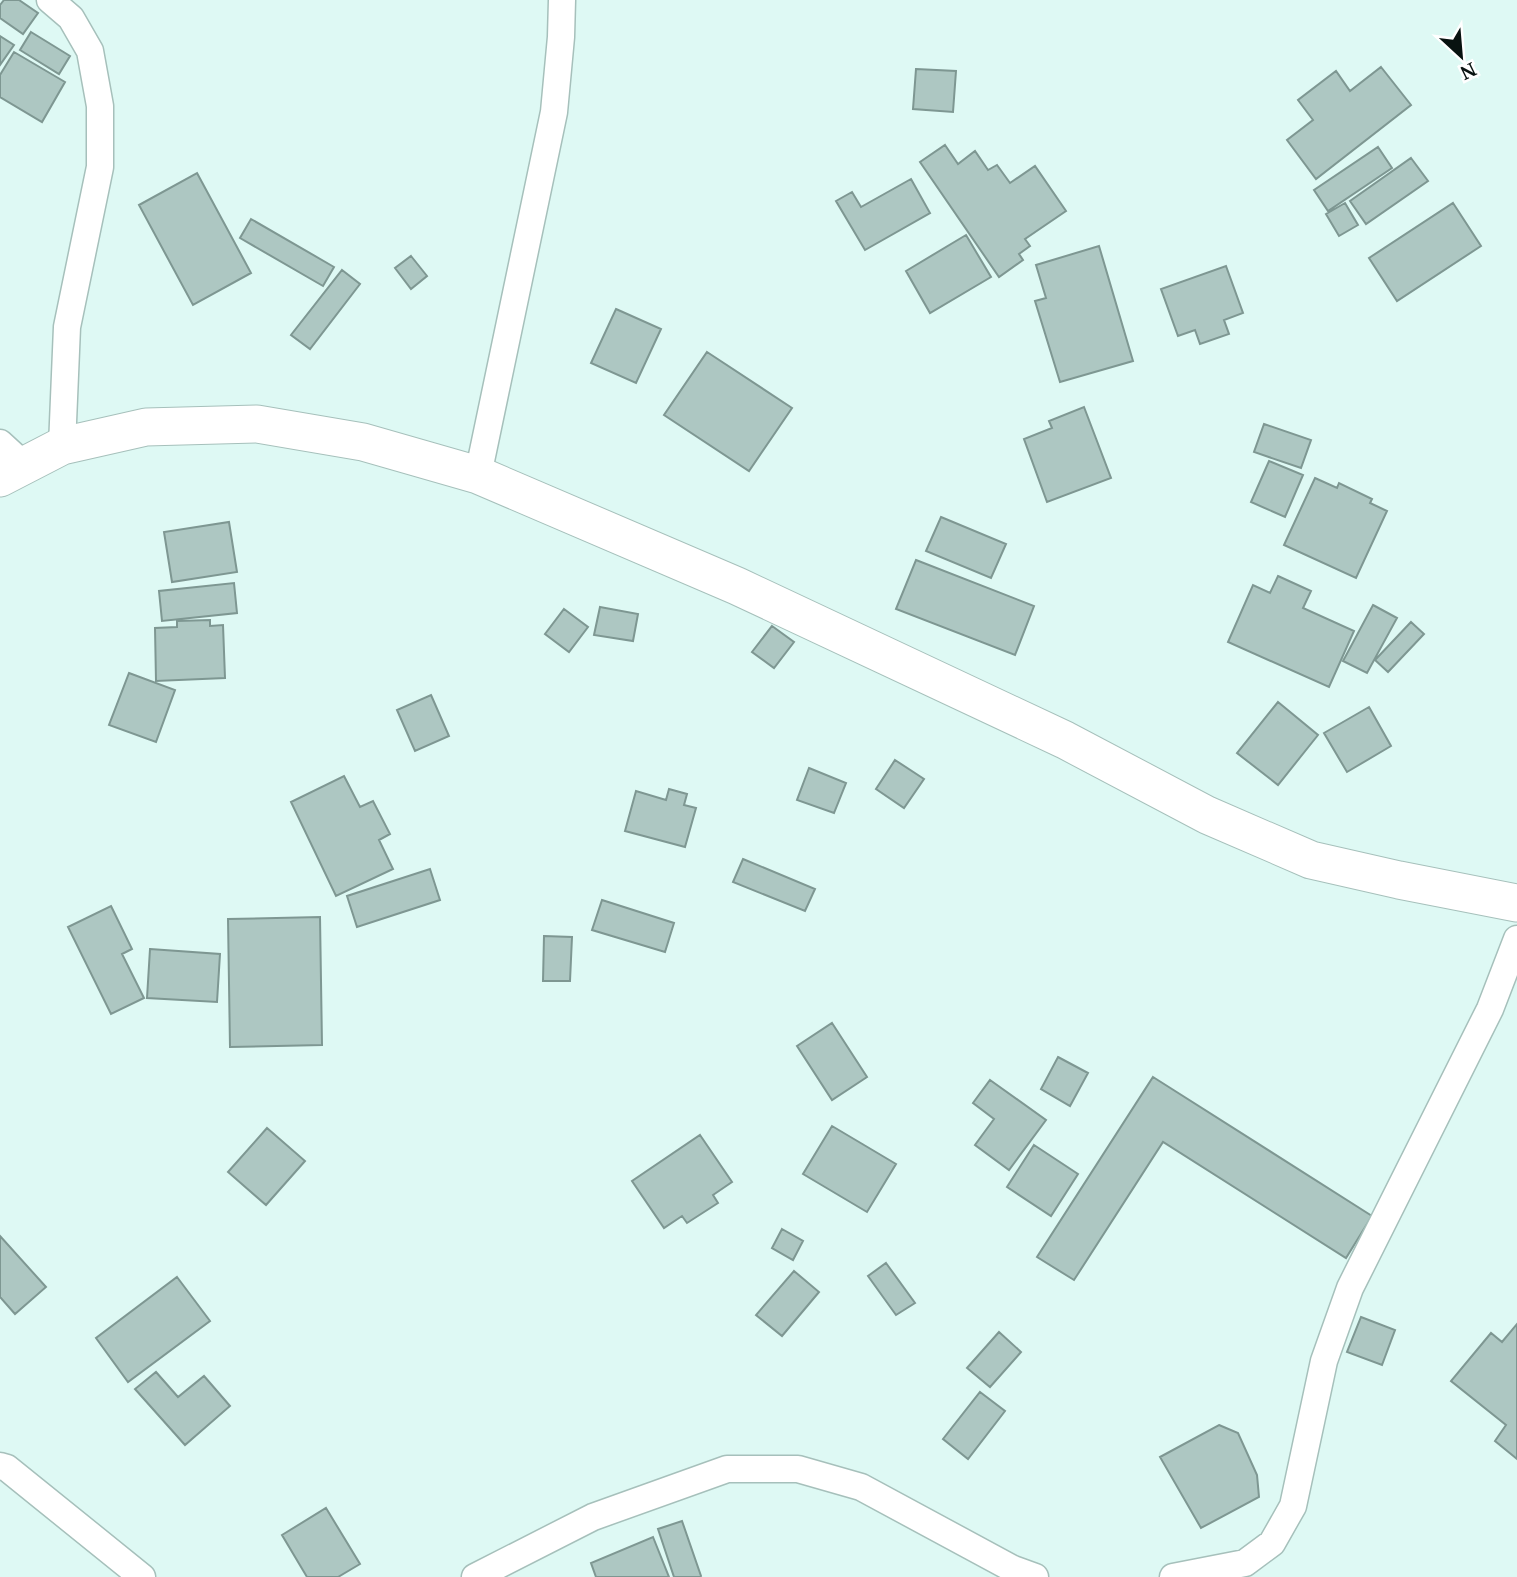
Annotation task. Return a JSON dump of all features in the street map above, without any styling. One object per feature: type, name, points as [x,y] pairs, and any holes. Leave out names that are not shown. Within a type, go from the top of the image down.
[{"type":"main road","points":[[8,462],[62,446],[146,427],[257,424],[363,442],[478,475],[737,586],[1065,740],[1207,815],[1311,860],[1517,903]]},
{"type":"street","points":[[50,0],[71,18],[90,51],[100,106],[100,167],[67,327],[62,446]]},
{"type":"street","points":[[478,475],[554,112],[562,0]]},
{"type":"street","points":[[1173,1577],[1250,1570],[1272,1543],[1293,1506],[1324,1361],[1350,1288],[1490,1009],[1517,939]]},
{"type":"street","points":[[0,1466],[8,1468],[142,1577]]},
{"type":"street","points":[[475,1577],[593,1517],[727,1469],[798,1469],[861,1488],[1013,1569],[1035,1577]]},
{"type":"building","points":[[4,0],[19,0],[38,13],[23,34],[0,18],[0,5]]},
{"type":"building","points":[[31,32],[70,56],[59,74],[20,50]]},
{"type":"building","points":[[0,36],[14,45],[0,65]]},
{"type":"building","points":[[14,52],[65,82],[42,122],[0,97],[0,75]]},
{"type":"building","points":[[1381,67],[1411,105],[1316,179],[1287,140],[1313,120],[1298,100],[1336,71],[1350,91]]},
{"type":"building","points":[[916,69],[956,71],[953,112],[913,109]]},
{"type":"building","points":[[945,145],[958,164],[975,151],[988,170],[997,165],[1010,183],[1035,166],[1066,211],[1025,239],[1030,246],[1019,254],[1023,260],[999,277],[920,162]]},
{"type":"building","points":[[1378,147],[1392,168],[1328,211],[1314,190]]},
{"type":"building","points":[[1411,158],[1428,181],[1366,224],[1350,201]]},
{"type":"building","points":[[197,173],[251,273],[193,305],[139,205]]},
{"type":"building","points":[[911,179],[930,213],[865,250],[836,201],[852,192],[861,207]]},
{"type":"building","points":[[1345,203],[1358,225],[1339,236],[1326,214]]},
{"type":"building","points":[[1453,203],[1481,246],[1397,301],[1369,258]]},
{"type":"building","points":[[251,219],[334,267],[323,286],[240,238]]},
{"type":"building","points":[[966,235],[991,277],[930,313],[906,271]]},
{"type":"building","points":[[1099,246],[1133,361],[1060,382],[1035,301],[1046,298],[1036,265]]},
{"type":"building","points":[[411,256],[427,276],[411,289],[395,268]]},
{"type":"building","points":[[1226,266],[1243,313],[1224,320],[1229,334],[1200,344],[1195,330],[1178,336],[1161,289]]},
{"type":"building","points":[[342,270],[360,284],[310,349],[291,335]]},
{"type":"building","points":[[616,309],[661,329],[636,383],[591,363]]},
{"type":"building","points":[[707,352],[792,408],[749,471],[664,415]]},
{"type":"building","points":[[1084,407],[1111,478],[1047,502],[1024,439],[1052,428],[1049,421]]},
{"type":"building","points":[[1264,424],[1311,440],[1301,468],[1254,452]]},
{"type":"building","points":[[1269,461],[1303,475],[1285,517],[1251,502]]},
{"type":"building","points":[[1315,478],[1337,488],[1339,483],[1372,499],[1370,503],[1387,511],[1356,578],[1284,545]]},
{"type":"building","points":[[941,517],[1006,544],[991,578],[926,551]]},
{"type":"building","points":[[229,522],[237,572],[172,582],[164,532]]},
{"type":"building","points":[[916,560],[1034,606],[1015,655],[896,609]]},
{"type":"building","points":[[1278,576],[1311,591],[1303,608],[1354,631],[1329,687],[1228,642],[1253,585],[1270,593]]},
{"type":"building","points":[[234,583],[237,613],[162,621],[159,591]]},
{"type":"building","points":[[1373,605],[1397,618],[1367,673],[1343,661]]},
{"type":"building","points":[[600,607],[638,614],[633,641],[594,635]]},
{"type":"building","points":[[564,609],[588,627],[569,652],[545,634]]},
{"type":"building","points":[[210,620],[210,626],[223,625],[225,678],[156,681],[155,628],[177,627],[177,621]]},
{"type":"building","points":[[1411,622],[1424,634],[1388,672],[1375,660]]},
{"type":"building","points":[[772,626],[794,642],[774,668],[752,652]]},
{"type":"building","points":[[129,673],[175,690],[156,742],[109,725]]},
{"type":"building","points":[[431,695],[449,736],[415,751],[397,710]]},
{"type":"building","points":[[1278,702],[1318,735],[1278,785],[1237,753]]},
{"type":"building","points":[[1369,707],[1391,746],[1347,772],[1324,733]]},
{"type":"building","points":[[895,760],[924,779],[904,808],[876,789]]},
{"type":"building","points":[[809,768],[846,783],[834,813],[797,800]]},
{"type":"building","points":[[344,776],[360,807],[373,801],[390,834],[379,840],[393,869],[336,896],[291,802]]},
{"type":"building","points":[[669,789],[687,794],[684,805],[696,808],[685,847],[625,831],[636,791],[666,800]]},
{"type":"building","points":[[743,859],[815,889],[805,911],[733,882]]},
{"type":"building","points":[[430,869],[440,900],[357,927],[347,896]]},
{"type":"building","points":[[602,900],[674,923],[665,952],[592,930]]},
{"type":"building","points":[[111,906],[132,949],[122,954],[144,998],[111,1014],[68,927]]},
{"type":"building","points":[[320,917],[322,1045],[230,1047],[228,919]]},
{"type":"building","points":[[544,936],[572,937],[570,981],[543,981]]},
{"type":"building","points":[[150,949],[220,954],[217,1002],[147,998]]},
{"type":"building","points":[[832,1023],[867,1077],[832,1100],[797,1046]]},
{"type":"building","points":[[1058,1057],[1088,1073],[1070,1106],[1041,1089]]},
{"type":"building","points":[[1153,1077],[1372,1216],[1346,1258],[1163,1142],[1074,1280],[1037,1257]]},
{"type":"building","points":[[990,1080],[1046,1120],[1009,1170],[975,1145],[994,1119],[973,1103]]},
{"type":"building","points":[[832,1126],[896,1164],[867,1212],[803,1174]]},
{"type":"building","points":[[267,1128],[305,1161],[266,1205],[228,1172]]},
{"type":"building","points":[[700,1135],[732,1182],[713,1195],[718,1203],[687,1223],[682,1216],[664,1228],[632,1181]]},
{"type":"building","points":[[1034,1145],[1078,1174],[1051,1216],[1007,1187]]},
{"type":"building","points":[[782,1229],[803,1241],[793,1260],[772,1248]]},
{"type":"building","points":[[0,1236],[46,1287],[15,1314],[0,1297]]},
{"type":"building","points":[[886,1263],[915,1303],[896,1315],[868,1276]]},
{"type":"building","points":[[794,1271],[819,1292],[782,1336],[756,1315]]},
{"type":"building","points":[[177,1277],[210,1321],[128,1382],[96,1338]]},
{"type":"building","points":[[1361,1317],[1395,1330],[1382,1365],[1347,1352]]},
{"type":"building","points":[[1517,1324],[1517,1459],[1495,1441],[1506,1425],[1451,1381],[1491,1333],[1502,1342]]},
{"type":"building","points":[[999,1332],[1021,1352],[990,1387],[967,1368]]},
{"type":"building","points":[[156,1372],[178,1397],[204,1376],[230,1406],[185,1445],[135,1389]]},
{"type":"building","points":[[980,1392],[1005,1411],[968,1459],[943,1439]]},
{"type":"building","points":[[1219,1425],[1238,1433],[1257,1475],[1259,1497],[1201,1528],[1160,1457]]},
{"type":"building","points":[[326,1508],[360,1564],[338,1577],[307,1577],[282,1535]]},
{"type":"building","points":[[682,1521],[700,1577],[674,1577],[658,1529]]},
{"type":"building","points":[[653,1537],[669,1577],[596,1577],[591,1563]]}]
